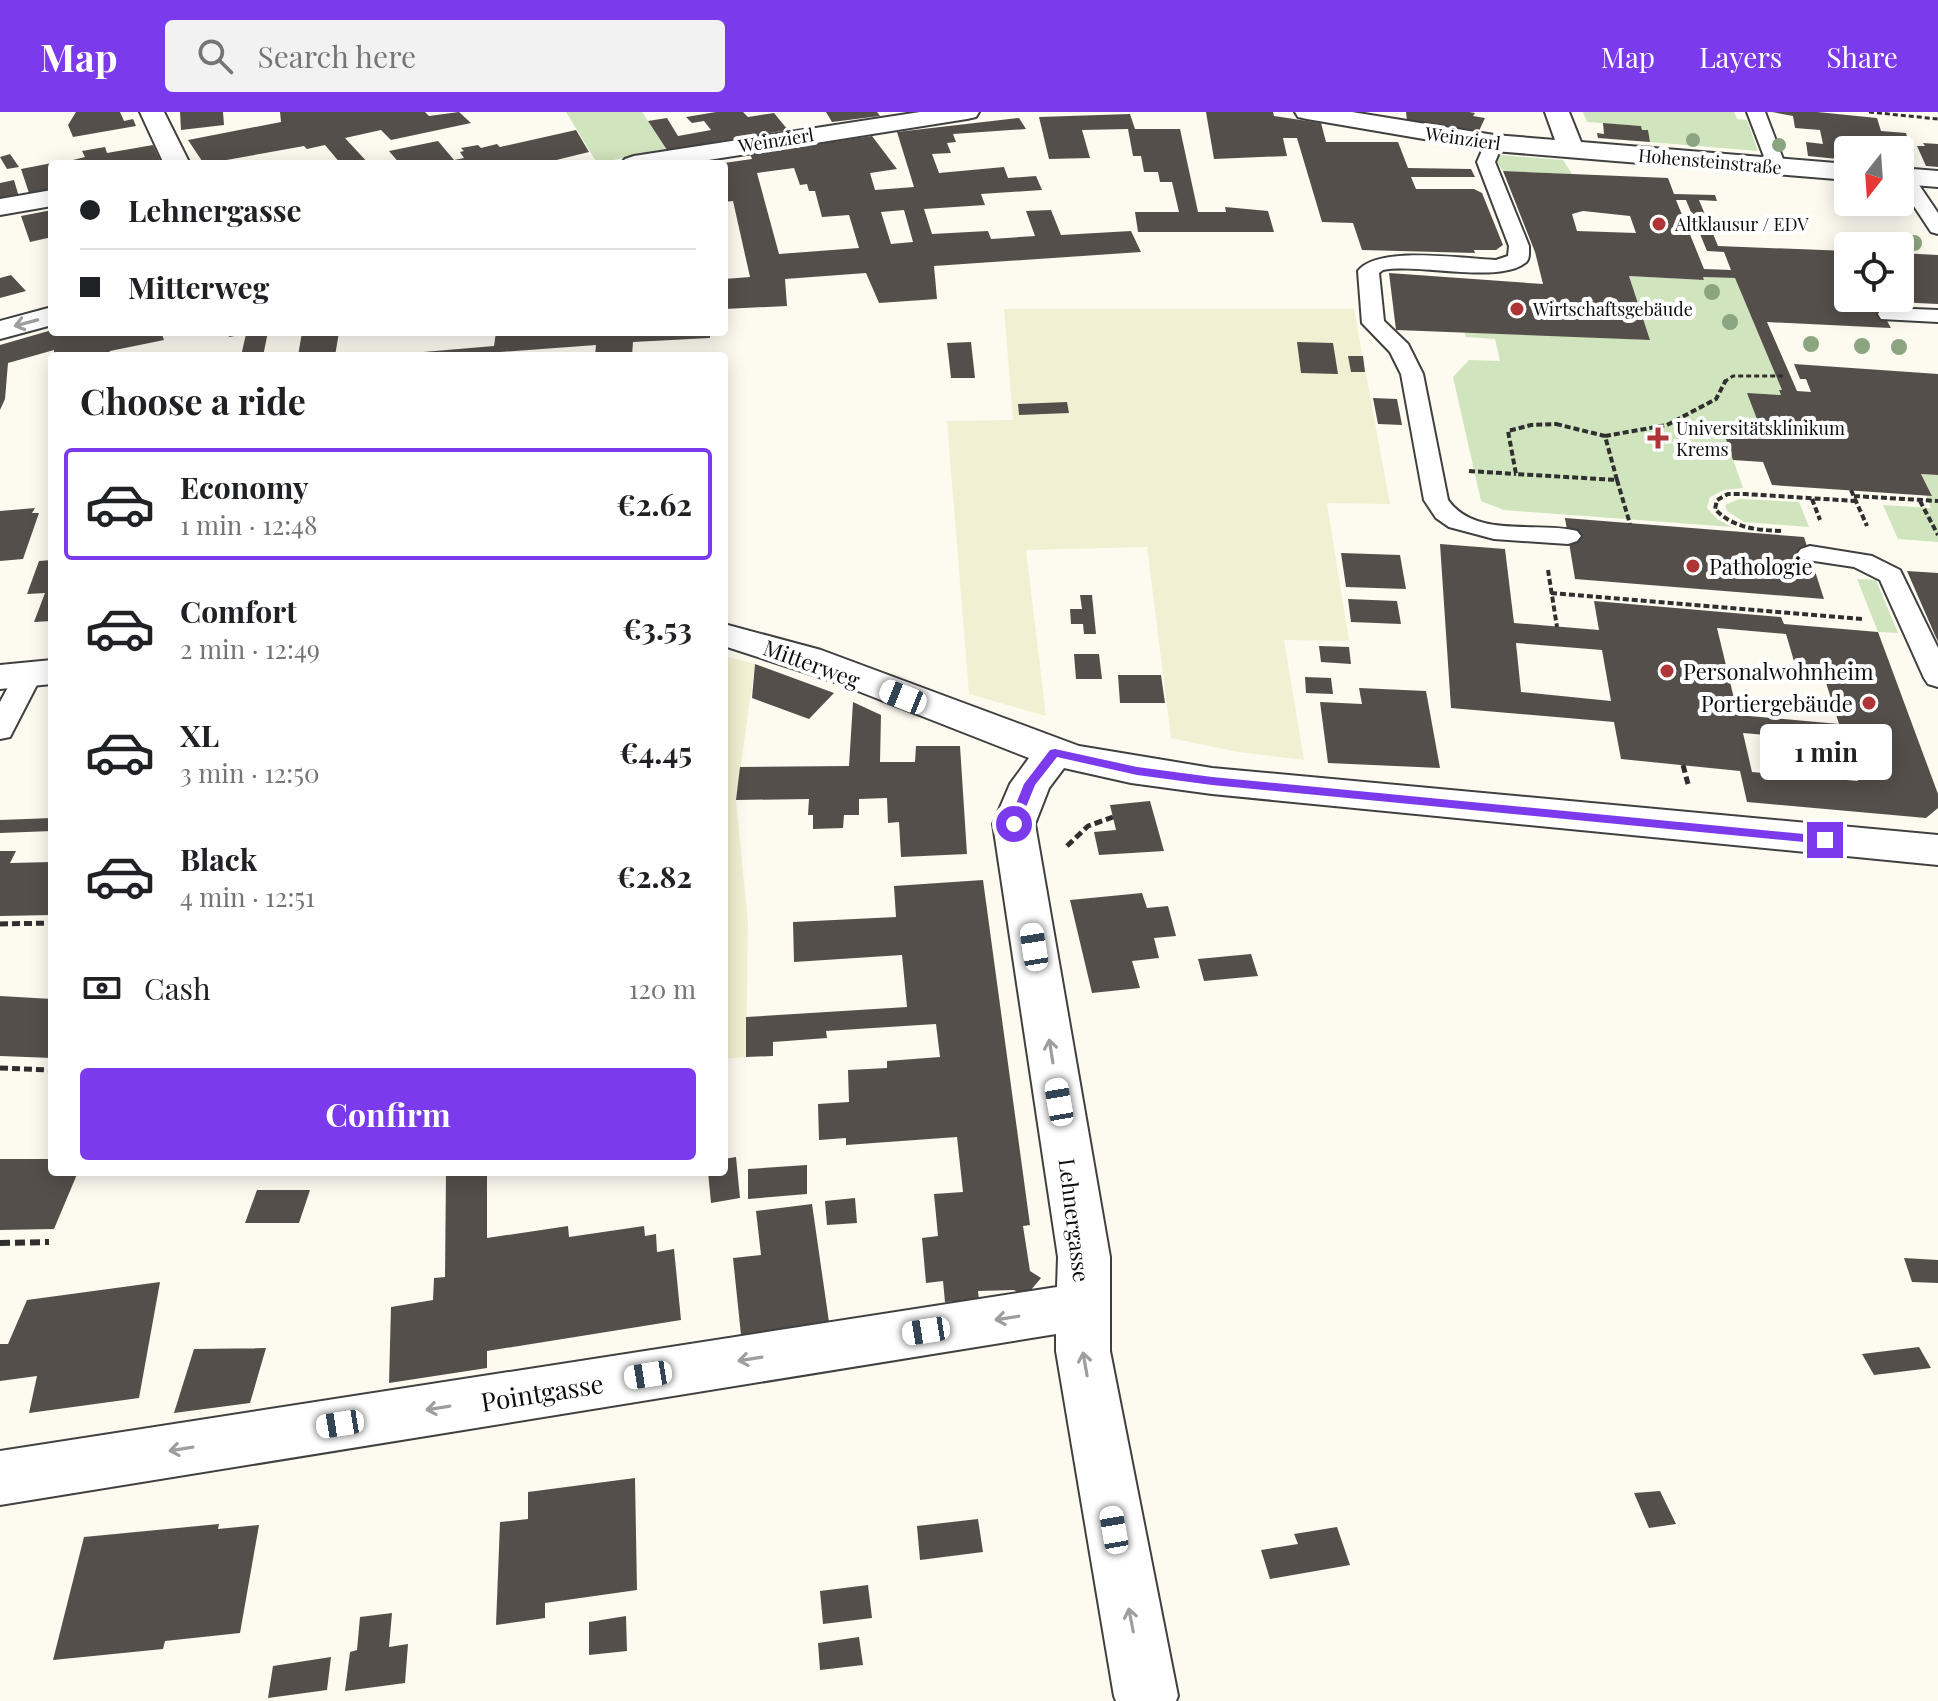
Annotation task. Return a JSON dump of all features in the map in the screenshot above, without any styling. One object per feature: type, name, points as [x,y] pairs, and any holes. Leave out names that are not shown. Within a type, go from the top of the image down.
[{"type":"street","points":[[152,112],[175,160]]},
{"type":"street","name":"Weinzierl","points":[[657,160],[917,115],[967,112]]},
{"type":"street","name":"Weinzierl","points":[[1307,112],[1494,143],[1571,150]]},
{"type":"street","points":[[1557,112],[1571,150]]},
{"type":"street","name":"Hohensteinstraße","points":[[1571,150],[1834,171]]},
{"type":"street","points":[[1914,177],[1938,179]]},
{"type":"street","points":[[0,207],[48,199]]},
{"type":"street","points":[[0,330],[48,317]]},
{"type":"street","name":"Mitterweg","points":[[728,636],[775,647],[1055,753],[1137,771],[1212,781],[1938,850]]},
{"type":"street","name":"Lehnergasse","points":[[1055,753],[1030,784],[1014,824],[1084,1257],[1083,1351],[1146,1696]]},
{"type":"street","name":"Pointgasse","points":[[0,1478],[1084,1306]]},
{"type":"lane","points":[[1756,112],[1777,167]]},
{"type":"lane","points":[[1494,143],[1486,162],[1519,246],[1518,259],[1498,266],[1392,262],[1376,265],[1368,271],[1373,323],[1400,349],[1412,374],[1441,513],[1461,526],[1568,536]]},
{"type":"lane","points":[[1914,193],[1938,228]]},
{"type":"lane","points":[[1889,314],[1938,316]]},
{"type":"lane","points":[[1810,554],[1860,559],[1877,565],[1891,576],[1938,678],[1938,692]]},
{"type":"lane","points":[[0,730],[27,675]]},
{"type":"path","points":[[1869,112],[1938,119]]},
{"type":"path","points":[[1618,480],[1516,474],[1508,431],[1525,423],[1579,426],[1605,436],[1667,425],[1716,399],[1725,380],[1733,376],[1783,376]]},
{"type":"path","points":[[1605,436],[1630,524]]},
{"type":"path","points":[[1784,531],[1734,524],[1715,509],[1717,500],[1736,494],[1938,501]]},
{"type":"path","points":[[1854,496],[1866,523]]},
{"type":"path","points":[[1812,499],[1820,520]]},
{"type":"path","points":[[1920,500],[1938,535]]},
{"type":"path","points":[[1542,534],[1557,627]]},
{"type":"path","points":[[1551,593],[1862,619]]},
{"type":"path","points":[[1683,765],[1686,776]]},
{"type":"path","points":[[1060,848],[1071,845],[1088,826],[1113,817]]},
{"type":"path","points":[[0,924],[48,923]]},
{"type":"path","points":[[0,1068],[48,1070]]},
{"type":"path","points":[[0,1243],[49,1242]]},
{"type":"green space","points":[[566,112],[642,112],[667,150],[613,160],[595,160]]},
{"type":"green space","points":[[1583,112],[1734,112],[1737,119],[1747,120],[1758,151],[1650,142],[1648,131],[1642,130],[1641,126],[1587,122]]},
{"type":"green space","points":[[1500,155],[1563,160],[1572,174],[1503,171],[1496,161]]},
{"type":"green space","points":[[1629,276],[1704,280],[1703,277],[1735,278],[1782,390],[1779,391],[1781,395],[1748,394],[1760,427],[1721,425],[1743,488],[1724,490],[1710,497],[1707,508],[1717,519],[1732,527],[1504,510],[1481,501],[1453,377],[1469,360],[1500,361],[1495,339],[1466,337],[1464,331],[1650,340]]},
{"type":"green space","points":[[1004,309],[1354,309],[1390,504],[1327,503],[1349,641],[1284,640],[1304,760],[1238,752],[1171,738],[1147,547],[1026,550],[1046,716],[969,694],[947,421],[1013,420]]},
{"type":"green space","points":[[1921,474],[1938,475],[1938,542],[1898,539],[1883,505],[1931,508],[1926,495],[1932,495]]},
{"type":"green space","points":[[1739,499],[1799,502],[1809,527],[1744,522],[1727,511],[1725,505]]},
{"type":"green space","points":[[1857,579],[1876,580],[1898,633],[1878,632]]},
{"type":"green space","points":[[728,657],[755,664],[736,800],[748,923],[746,1057],[728,1059]]},
{"type":"building","points":[[76,112],[120,112],[124,121],[133,119],[136,126],[73,137],[68,125]]},
{"type":"building","points":[[180,112],[223,112],[224,125],[181,130]]},
{"type":"building","points":[[280,112],[425,112],[429,116],[459,112],[471,123],[391,140],[381,130],[345,138],[365,160],[338,160],[325,145],[226,160],[201,160],[188,140],[281,122]]},
{"type":"building","points":[[743,112],[748,117],[774,113],[788,130],[667,150],[648,121],[667,118],[678,136],[711,130],[704,121],[692,123],[686,117]]},
{"type":"building","points":[[826,112],[877,112],[880,116],[832,122]]},
{"type":"building","points":[[1206,112],[1273,112],[1274,116],[1321,123],[1326,142],[1398,142],[1408,168],[1471,169],[1475,177],[1411,177],[1416,189],[1474,189],[1482,193],[1503,245],[1496,250],[1474,250],[1475,253],[1362,250],[1353,223],[1322,222],[1297,138],[1283,138],[1287,156],[1214,159]]},
{"type":"building","points":[[1406,112],[1469,112],[1485,118],[1479,131],[1407,121]]},
{"type":"building","points":[[1772,112],[1817,112],[1877,118],[1881,131],[1906,133],[1907,136],[1834,136],[1834,159],[1808,156],[1806,142],[1823,144],[1820,130],[1795,128],[1793,116]]},
{"type":"building","points":[[1130,114],[1135,129],[1180,129],[1198,212],[1226,212],[1225,207],[1268,211],[1274,232],[1138,232],[1135,212],[1179,212],[1172,182],[1160,182],[1158,172],[1144,172],[1141,156],[1133,156],[1128,129],[1082,130],[1090,158],[1049,159],[1039,117]]},
{"type":"building","points":[[1019,118],[1026,129],[953,134],[956,142],[947,143],[951,153],[932,154],[939,173],[1004,167],[1008,178],[1036,176],[1042,190],[981,194],[985,205],[924,209],[932,234],[988,231],[991,239],[1035,236],[1026,211],[1051,210],[1061,235],[1131,231],[1141,252],[934,266],[937,299],[879,303],[866,273],[785,279],[787,306],[728,309],[728,279],[750,277],[733,201],[728,202],[728,162],[752,159],[750,154],[872,136],[897,169],[870,173],[875,190],[914,187],[897,132]],"holes":[[[794,168],[800,185],[807,184],[809,191],[815,191],[822,217],[849,215],[859,248],[779,254],[757,173]],[[904,210],[913,242],[891,244],[881,212]]]},
{"type":"building","points":[[1603,123],[1641,126],[1642,130],[1648,130],[1650,142],[1598,138],[1597,133],[1604,134]]},
{"type":"building","points":[[576,130],[589,152],[556,160],[454,160],[464,158],[461,148],[497,144],[500,147]]},
{"type":"building","points":[[438,141],[454,160],[397,160],[389,151]]},
{"type":"building","points":[[1923,143],[1938,144],[1938,167],[1926,166],[1917,146],[1925,146]]},
{"type":"building","points":[[153,145],[160,160],[73,160],[85,157],[82,151],[105,147],[107,153]]},
{"type":"building","points":[[10,154],[19,167],[7,169],[0,157]]},
{"type":"building","points":[[48,164],[48,193],[30,196],[21,169]]},
{"type":"building","points":[[1503,171],[1668,178],[1674,194],[1715,195],[1717,201],[1699,200],[1718,246],[1834,250],[1834,312],[1882,312],[1891,328],[1767,322],[1797,391],[1811,392],[1806,379],[1800,379],[1794,364],[1938,374],[1938,475],[1921,474],[1932,496],[1772,485],[1763,462],[1733,460],[1721,424],[1760,427],[1747,393],[1781,395],[1779,390],[1782,390],[1735,278],[1703,277],[1704,280],[1629,276],[1650,340],[1396,330],[1389,273],[1543,284],[1535,252]],"holes":[[[1676,200],[1686,200],[1707,251],[1724,252],[1731,270],[1704,269]],[[1583,211],[1630,216],[1636,233],[1577,231],[1572,214]]]},
{"type":"building","points":[[14,180],[19,197],[0,201],[0,183]]},
{"type":"building","points":[[48,211],[48,238],[30,242],[21,216]]},
{"type":"building","points":[[1914,254],[1938,255],[1938,304],[1914,303]]},
{"type":"building","points":[[11,275],[26,291],[0,298],[0,278]]},
{"type":"building","points":[[48,331],[48,336],[162,336],[164,340],[110,352],[54,350],[8,363],[5,399],[0,410],[0,345]]},
{"type":"building","points":[[246,336],[267,336],[264,352],[242,352]]},
{"type":"building","points":[[301,336],[338,336],[336,352],[299,352]]},
{"type":"building","points":[[495,336],[710,336],[633,342],[632,352],[595,352],[596,345],[501,352],[423,352],[494,346]]},
{"type":"building","points":[[971,342],[975,378],[951,378],[947,343]]},
{"type":"building","points":[[1297,342],[1333,343],[1338,374],[1301,373]]},
{"type":"building","points":[[1348,356],[1363,356],[1365,372],[1351,372]]},
{"type":"building","points":[[1373,398],[1397,399],[1402,425],[1378,424]]},
{"type":"building","points":[[1067,402],[1069,413],[1019,415],[1018,404]]},
{"type":"building","points":[[35,508],[32,513],[39,513],[23,559],[0,561],[0,511]]},
{"type":"building","name":"Pathologie","points":[[1565,518],[1804,537],[1824,599],[1575,579]]},
{"type":"building","name":"Personalwohnheim","points":[[1440,544],[1505,549],[1514,623],[1599,630],[1594,601],[1781,617],[1784,624],[1878,632],[1938,794],[1938,808],[1926,818],[1747,802],[1740,771],[1621,759],[1614,722],[1451,708]],"holes":[[[1717,628],[1786,634],[1796,668],[1822,670],[1839,724],[1738,715]],[[1516,643],[1602,650],[1611,701],[1521,692]],[[1743,733],[1845,742],[1858,781],[1752,772]]]},
{"type":"building","points":[[1341,553],[1400,555],[1406,589],[1346,587]]},
{"type":"building","points":[[48,560],[48,621],[34,622],[45,593],[27,594],[39,561]]},
{"type":"building","points":[[1907,571],[1938,573],[1938,642]]},
{"type":"building","points":[[1080,595],[1092,595],[1096,634],[1084,634],[1083,624],[1071,624],[1070,609],[1082,609]]},
{"type":"building","points":[[1348,599],[1397,601],[1401,624],[1351,622]]},
{"type":"building","points":[[1319,646],[1349,647],[1351,664],[1321,662]]},
{"type":"building","points":[[1074,654],[1099,654],[1102,679],[1076,679]]},
{"type":"building","points":[[755,664],[834,693],[809,719],[752,698]]},
{"type":"building","points":[[1118,675],[1161,675],[1165,703],[1120,703]]},
{"type":"building","points":[[1305,677],[1331,678],[1333,694],[1306,693]]},
{"type":"building","points":[[1359,688],[1426,691],[1440,768],[1328,763],[1320,702],[1362,704]]},
{"type":"building","points":[[853,702],[881,715],[880,762],[915,762],[916,746],[960,746],[967,854],[901,857],[899,822],[888,823],[887,798],[859,799],[859,815],[844,815],[843,828],[813,829],[813,815],[808,815],[809,799],[736,800],[740,767],[849,766]]},
{"type":"building","points":[[1150,801],[1164,851],[1099,855],[1094,832],[1116,830],[1110,805]]},
{"type":"building","points":[[48,818],[48,831],[0,833],[0,820]]},
{"type":"building","points":[[0,851],[16,851],[10,863],[48,862],[48,915],[0,916]]},
{"type":"building","points":[[983,880],[1030,1225],[1023,1226],[1030,1271],[1041,1278],[1025,1297],[1014,1290],[978,1291],[979,1300],[945,1302],[943,1281],[926,1283],[922,1238],[938,1236],[934,1194],[963,1192],[957,1137],[846,1145],[846,1138],[819,1140],[818,1104],[849,1102],[848,1070],[887,1068],[887,1061],[940,1057],[936,1024],[826,1031],[827,1038],[773,1042],[773,1056],[746,1057],[746,1017],[907,1007],[902,955],[794,962],[793,922],[896,917],[894,886]]},
{"type":"building","points":[[1142,893],[1147,908],[1168,906],[1176,936],[1154,938],[1159,958],[1132,961],[1140,988],[1092,993],[1070,900]]},
{"type":"building","points":[[1251,954],[1258,976],[1204,981],[1198,959]]},
{"type":"building","points":[[0,996],[48,999],[48,1058],[0,1056]]},
{"type":"building","points":[[736,1157],[740,1198],[711,1203],[708,1176],[728,1176],[728,1158]]},
{"type":"building","points":[[0,1159],[48,1159],[48,1176],[76,1176],[54,1229],[0,1230]]},
{"type":"building","points":[[807,1165],[807,1194],[748,1199],[748,1169]]},
{"type":"building","points":[[446,1176],[487,1176],[487,1238],[568,1226],[569,1237],[644,1226],[645,1236],[656,1234],[657,1252],[674,1249],[681,1320],[487,1351],[487,1368],[389,1383],[391,1307],[433,1300],[434,1278],[445,1277]]},
{"type":"building","points":[[257,1190],[310,1190],[299,1223],[245,1223]]},
{"type":"building","points":[[855,1198],[857,1223],[827,1225],[825,1201]]},
{"type":"building","points":[[812,1204],[829,1322],[741,1335],[733,1258],[761,1255],[756,1211]]},
{"type":"building","points":[[1904,1258],[1938,1260],[1938,1283],[1912,1282]]},
{"type":"building","points":[[160,1282],[139,1398],[29,1413],[37,1376],[0,1381],[0,1344],[8,1344],[27,1300]]},
{"type":"building","points":[[1919,1347],[1931,1368],[1874,1375],[1862,1354]]},
{"type":"building","points":[[266,1348],[250,1403],[174,1413],[194,1349]]},
{"type":"building","points":[[635,1478],[637,1590],[545,1603],[545,1618],[496,1625],[500,1522],[528,1519],[528,1492]]},
{"type":"building","points":[[1660,1491],[1676,1524],[1649,1528],[1634,1493]]},
{"type":"building","points":[[978,1519],[983,1552],[920,1560],[917,1526]]},
{"type":"building","points":[[219,1524],[218,1529],[259,1525],[240,1633],[165,1641],[163,1649],[53,1660],[84,1537]]},
{"type":"building","points":[[1337,1527],[1350,1565],[1270,1579],[1261,1550],[1298,1544],[1294,1534]]},
{"type":"building","points":[[868,1585],[872,1618],[823,1624],[820,1591]]},
{"type":"building","points":[[392,1613],[389,1647],[408,1644],[405,1683],[345,1691],[350,1652],[357,1650],[360,1617]]},
{"type":"building","points":[[626,1616],[627,1651],[589,1655],[589,1622]]},
{"type":"building","points":[[859,1637],[863,1665],[820,1670],[818,1643]]},
{"type":"building","points":[[331,1657],[327,1690],[268,1698],[273,1666]]},
{"type":"place","name":"Altklausur / EDV","points":[[1659,224]]},
{"type":"place","name":"Wirtschaftsgebäude","points":[[1517,309]]},
{"type":"place","name":"Universitätsklinikum Krems","points":[[1658,438]]},
{"type":"place","name":"Pathologie","points":[[1693,566]]},
{"type":"place","name":"Personalwohnheim","points":[[1667,671]]},
{"type":"place","name":"Portiergebäude","points":[[1869,703]]},
{"type":"route","points":[[1014,824],[1030,784],[1055,753],[1137,771],[1212,781],[1825,840]]}]
